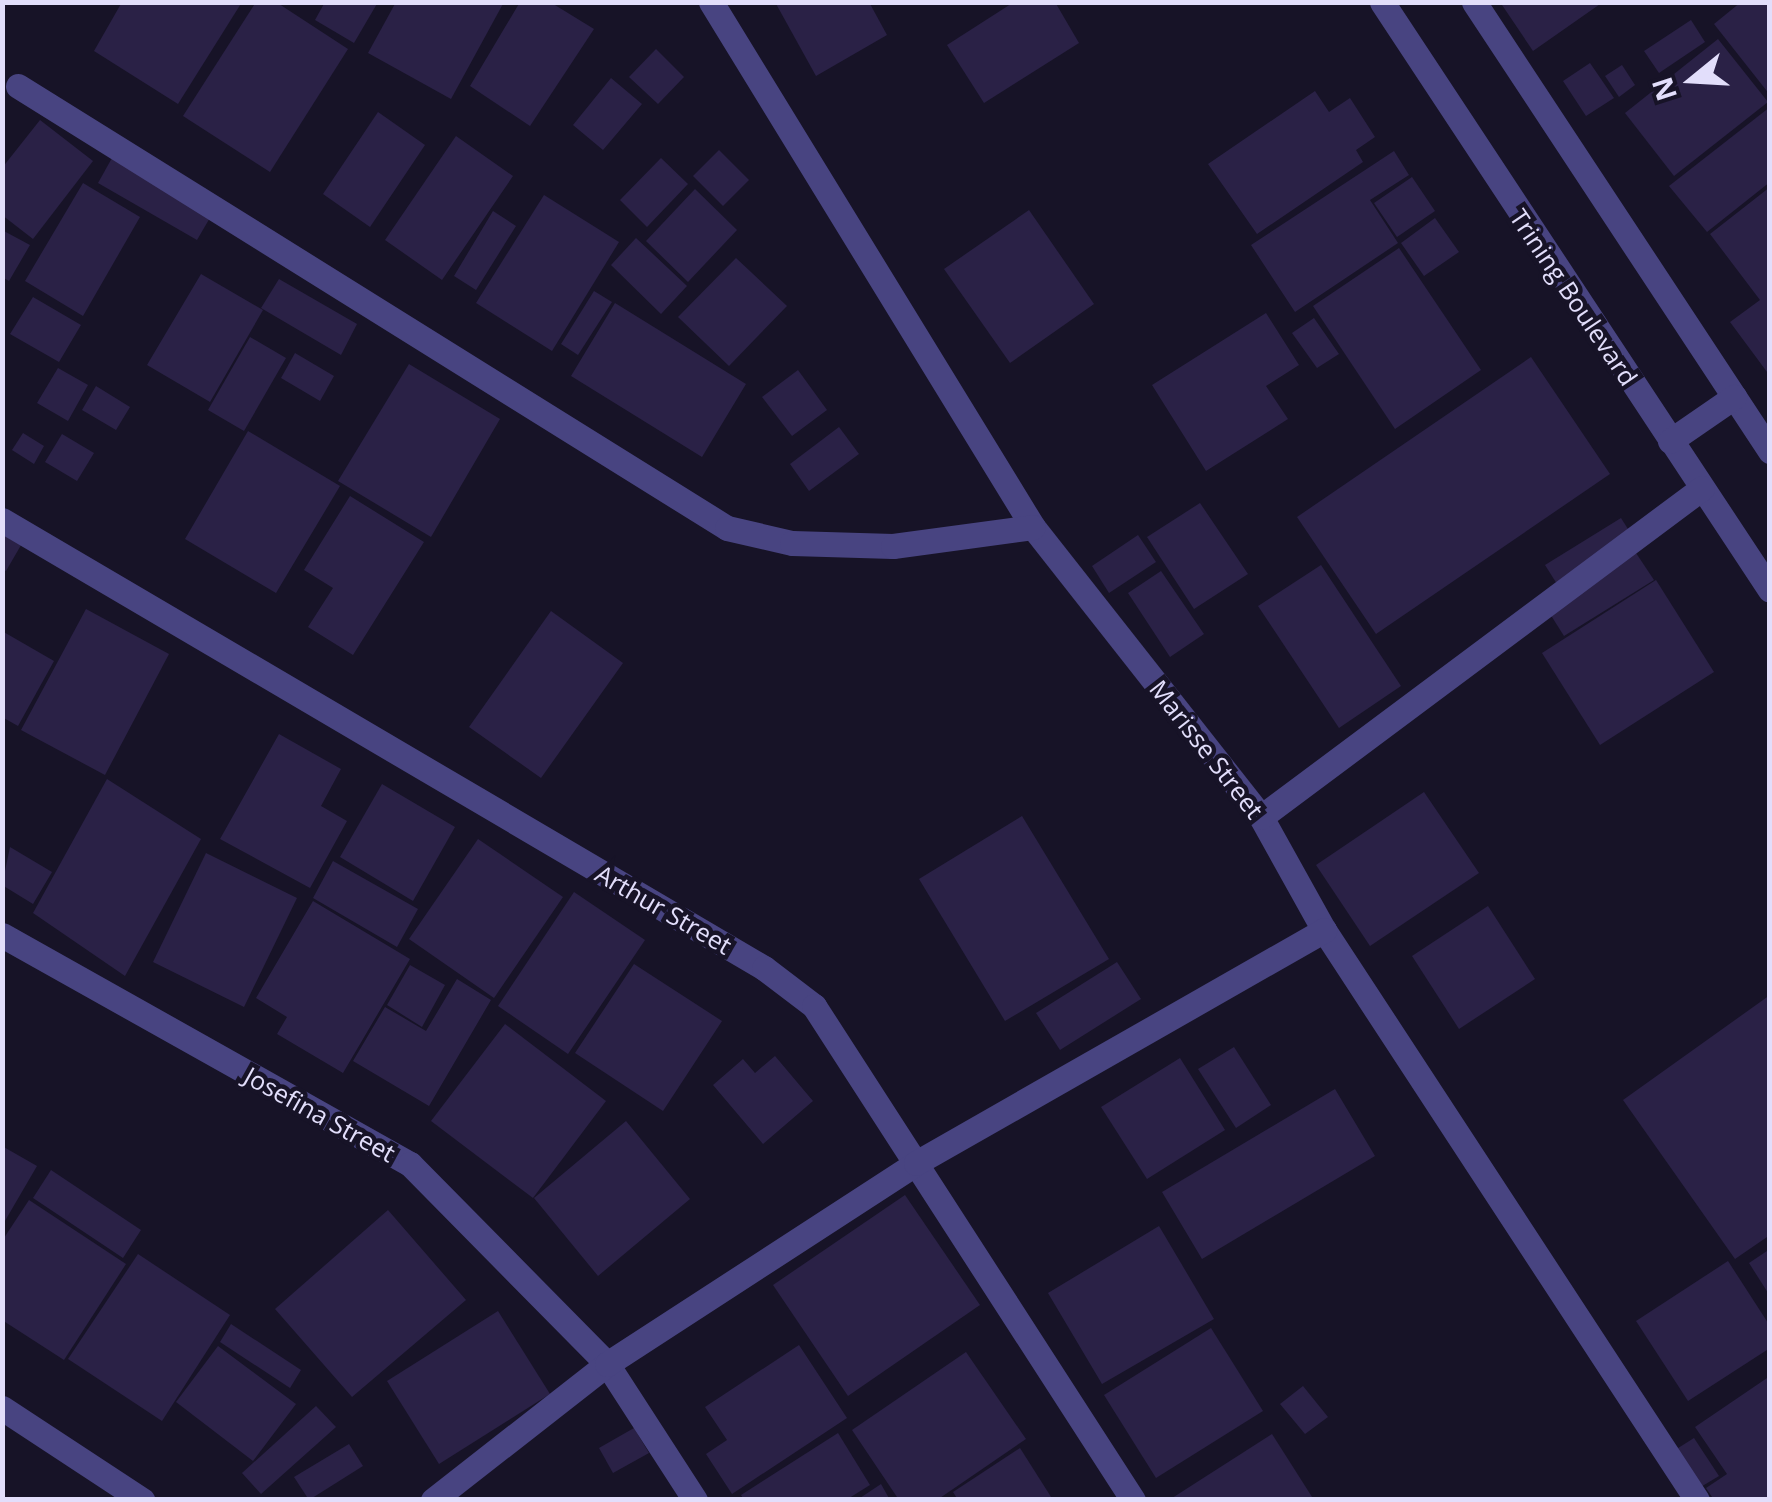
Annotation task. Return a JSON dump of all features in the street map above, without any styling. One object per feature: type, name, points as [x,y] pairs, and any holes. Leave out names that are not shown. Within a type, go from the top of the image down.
[{"type":"street","name":"Marisse Street","points":[[711,2],[1033,528],[1261,816],[1324,930],[1697,1500]]},
{"type":"street","name":"Trining Boulevard","points":[[1382,2],[1770,590]]},
{"type":"street","points":[[1474,2],[1770,451]]},
{"type":"street","points":[[18,86],[728,528],[792,543],[893,546],[1033,528]]},
{"type":"street","points":[[1670,441],[1734,397]]},
{"type":"street","points":[[1261,816],[1702,488]]},
{"type":"street","name":"Arthur Street","points":[[2,520],[764,968],[814,1006],[1133,1500]]},
{"type":"street","points":[[433,1500],[607,1364],[916,1163],[1324,930]]},
{"type":"street","name":"Josefina Street","points":[[2,935],[410,1164],[607,1364],[695,1500]]},
{"type":"street","points":[[2,1408],[142,1500]]},
{"type":"building","points":[[122,2],[242,2],[178,104],[94,51]]},
{"type":"building","points":[[256,2],[276,2],[348,49],[270,172],[183,116]]},
{"type":"building","points":[[325,2],[378,2],[354,43],[315,20]]},
{"type":"building","points":[[396,2],[504,2],[451,99],[368,53]]},
{"type":"building","points":[[520,2],[550,2],[594,29],[530,126],[470,86]]},
{"type":"building","points":[[775,2],[869,2],[887,35],[816,76]]},
{"type":"building","points":[[1014,2],[1055,2],[1079,43],[984,103],[947,45]]},
{"type":"building","points":[[1500,2],[1603,2],[1533,51]]},
{"type":"building","points":[[1741,2],[1770,2],[1770,95],[1714,24]]},
{"type":"building","points":[[1691,20],[1705,42],[1659,73],[1644,51]]},
{"type":"building","points":[[1718,39],[1768,102],[1674,176],[1625,113]]},
{"type":"building","points":[[656,49],[684,77],[658,104],[629,77]]},
{"type":"building","points":[[1590,63],[1614,98],[1586,116],[1563,81]]},
{"type":"building","points":[[1622,65],[1635,85],[1619,97],[1605,76]]},
{"type":"building","points":[[611,78],[642,104],[603,150],[573,125]]},
{"type":"building","points":[[1315,91],[1329,112],[1350,98],[1375,137],[1356,150],[1363,162],[1257,234],[1208,164]]},
{"type":"building","points":[[1770,107],[1770,182],[1707,232],[1669,186]]},
{"type":"building","points":[[378,112],[425,145],[370,227],[323,194]]},
{"type":"building","points":[[40,120],[93,161],[33,239],[2,215],[2,168]]},
{"type":"building","points":[[456,136],[513,176],[442,280],[385,240]]},
{"type":"building","points":[[719,150],[749,180],[723,206],[693,176]]},
{"type":"building","points":[[1394,151],[1409,175],[1370,200],[1398,243],[1295,312],[1251,245]]},
{"type":"building","points":[[112,158],[211,216],[197,240],[98,183]]},
{"type":"building","points":[[661,158],[688,184],[647,227],[620,200]]},
{"type":"building","points":[[1412,177],[1435,211],[1397,237],[1374,203]]},
{"type":"building","points":[[83,183],[140,217],[83,316],[25,281]]},
{"type":"building","points":[[1770,187],[1770,376],[1730,322],[1760,300],[1710,234]]},
{"type":"building","points":[[695,189],[737,230],[688,282],[646,241]]},
{"type":"building","points":[[544,195],[619,242],[552,351],[476,303]]},
{"type":"building","points":[[1029,210],[1094,304],[1010,363],[944,269]]},
{"type":"building","points":[[493,211],[516,226],[476,290],[454,276]]},
{"type":"building","points":[[1435,218],[1459,252],[1424,276],[1401,243]]},
{"type":"building","points":[[2,230],[30,245],[9,281],[2,277]]},
{"type":"building","points":[[636,238],[687,286],[661,314],[611,265]]},
{"type":"building","points":[[1399,248],[1481,370],[1395,429],[1313,306]]},
{"type":"building","points":[[736,258],[787,306],[729,366],[678,317]]},
{"type":"building","points":[[201,274],[263,310],[210,402],[147,365]]},
{"type":"building","points":[[279,279],[357,324],[341,355],[261,308]]},
{"type":"building","points":[[594,291],[612,302],[578,355],[561,344]]},
{"type":"building","points":[[33,297],[81,325],[59,362],[10,334]]},
{"type":"building","points":[[615,303],[746,384],[702,457],[571,376]]},
{"type":"building","points":[[1266,313],[1299,365],[1266,386],[1288,419],[1206,471],[1152,385]]},
{"type":"building","points":[[1314,318],[1339,354],[1317,368],[1292,333]]},
{"type":"building","points":[[250,337],[286,358],[244,431],[208,410]]},
{"type":"building","points":[[295,353],[334,376],[320,401],[281,378]]},
{"type":"building","points":[[1531,357],[1610,474],[1376,634],[1297,517]]},
{"type":"building","points":[[409,364],[500,419],[431,537],[338,481]]},
{"type":"building","points":[[58,368],[88,385],[68,421],[37,403]]},
{"type":"building","points":[[798,370],[827,410],[792,436],[762,397]]},
{"type":"building","points":[[96,386],[130,407],[116,430],[82,410]]},
{"type":"building","points":[[839,427],[859,454],[809,491],[790,464]]},
{"type":"building","points":[[248,431],[340,486],[276,593],[185,539]]},
{"type":"building","points":[[23,433],[44,446],[34,464],[12,450]]},
{"type":"building","points":[[62,434],[94,453],[77,481],[45,462]]},
{"type":"building","points":[[350,496],[424,542],[353,655],[308,627],[333,588],[304,570]]},
{"type":"building","points":[[1200,503],[1248,574],[1194,609],[1147,537]]},
{"type":"building","points":[[1621,518],[1633,537],[1557,584],[1545,565]]},
{"type":"building","points":[[2,527],[24,540],[6,571],[2,569]]},
{"type":"building","points":[[1138,535],[1156,562],[1109,593],[1092,566]]},
{"type":"building","points":[[1634,550],[1654,580],[1564,636],[1545,606]]},
{"type":"building","points":[[1321,565],[1401,686],[1339,728],[1258,606]]},
{"type":"building","points":[[1161,571],[1204,634],[1170,657],[1128,593]]},
{"type":"building","points":[[1656,580],[1714,672],[1600,745],[1542,653]]},
{"type":"building","points":[[86,609],[169,654],[105,775],[21,730]]},
{"type":"building","points":[[551,611],[623,663],[541,778],[469,727]]},
{"type":"building","points":[[2,631],[54,661],[18,726],[2,717]]},
{"type":"building","points":[[279,734],[341,769],[321,806],[347,821],[310,888],[220,839]]},
{"type":"building","points":[[107,779],[201,839],[125,976],[33,913]]},
{"type":"building","points":[[382,784],[455,827],[413,901],[340,857]]},
{"type":"building","points":[[1424,792],[1479,873],[1370,946],[1316,865]]},
{"type":"building","points":[[1022,816],[1109,959],[1005,1021],[919,879]]},
{"type":"building","points":[[478,839],[563,897],[494,998],[409,939]]},
{"type":"building","points":[[10,847],[52,872],[33,904],[2,885]]},
{"type":"building","points":[[206,853],[297,898],[244,1007],[153,962]]},
{"type":"building","points":[[333,861],[418,909],[397,947],[313,898]]},
{"type":"building","points":[[574,892],[645,940],[568,1054],[498,1006]]},
{"type":"building","points":[[313,901],[410,959],[343,1073],[277,1034],[287,1017],[256,998]]},
{"type":"building","points":[[1488,906],[1535,979],[1459,1029],[1412,956]]},
{"type":"building","points":[[1117,962],[1141,999],[1060,1050],[1036,1013]]},
{"type":"building","points":[[634,964],[722,1021],[663,1111],[575,1053]]},
{"type":"building","points":[[410,965],[445,985],[422,1027],[387,1005]]},
{"type":"building","points":[[457,979],[491,1000],[429,1106],[353,1061],[385,1007],[426,1031]]},
{"type":"building","points":[[1770,995],[1770,1235],[1735,1259],[1623,1100]]},
{"type":"building","points":[[505,1024],[606,1101],[533,1198],[431,1121]]},
{"type":"building","points":[[1234,1047],[1271,1105],[1236,1128],[1198,1069]]},
{"type":"building","points":[[775,1056],[813,1101],[763,1144],[713,1085],[743,1059],[755,1073]]},
{"type":"building","points":[[1180,1058],[1225,1130],[1147,1179],[1101,1107]]},
{"type":"building","points":[[1335,1089],[1375,1156],[1202,1259],[1162,1192]]},
{"type":"building","points":[[626,1121],[690,1199],[598,1276],[534,1198]]},
{"type":"building","points":[[2,1146],[37,1166],[2,1226]]},
{"type":"building","points":[[51,1170],[141,1230],[123,1258],[33,1198]]},
{"type":"building","points":[[905,1195],[980,1305],[848,1396],[773,1285]]},
{"type":"building","points":[[29,1200],[126,1264],[64,1360],[2,1320],[2,1241]]},
{"type":"building","points":[[388,1210],[466,1300],[352,1397],[275,1309]]},
{"type":"building","points":[[1159,1226],[1214,1319],[1102,1384],[1048,1293]]},
{"type":"building","points":[[1770,1249],[1770,1296],[1749,1263]]},
{"type":"building","points":[[138,1254],[230,1315],[162,1421],[68,1359]]},
{"type":"building","points":[[1728,1261],[1770,1326],[1770,1348],[1688,1401],[1636,1321]]},
{"type":"building","points":[[498,1311],[550,1394],[439,1464],[387,1381]]},
{"type":"building","points":[[231,1324],[301,1370],[290,1388],[220,1342]]},
{"type":"building","points":[[1211,1328],[1263,1411],[1156,1478],[1104,1395]]},
{"type":"building","points":[[799,1345],[847,1418],[732,1494],[706,1454],[727,1440],[705,1407]]},
{"type":"building","points":[[218,1346],[296,1404],[253,1461],[176,1402]]},
{"type":"building","points":[[966,1352],[1026,1439],[937,1500],[899,1500],[852,1430]]},
{"type":"building","points":[[1770,1376],[1770,1498],[1714,1500],[1706,1488],[1727,1474],[1695,1427]]},
{"type":"building","points":[[1303,1386],[1328,1417],[1305,1434],[1280,1404]]},
{"type":"building","points":[[316,1406],[336,1427],[261,1494],[242,1473]]},
{"type":"building","points":[[634,1428],[649,1453],[613,1473],[599,1448]]},
{"type":"building","points":[[838,1433],[870,1485],[846,1500],[744,1500],[741,1495]]},
{"type":"building","points":[[1272,1434],[1314,1500],[1169,1500]]},
{"type":"building","points":[[1694,1438],[1719,1476],[1699,1488],[1675,1450]]},
{"type":"building","points":[[349,1444],[363,1466],[309,1500],[294,1477]]},
{"type":"building","points":[[1020,1448],[1053,1500],[958,1500],[953,1492]]},
{"type":"building","points":[[881,1484],[890,1500],[857,1500]]}]
